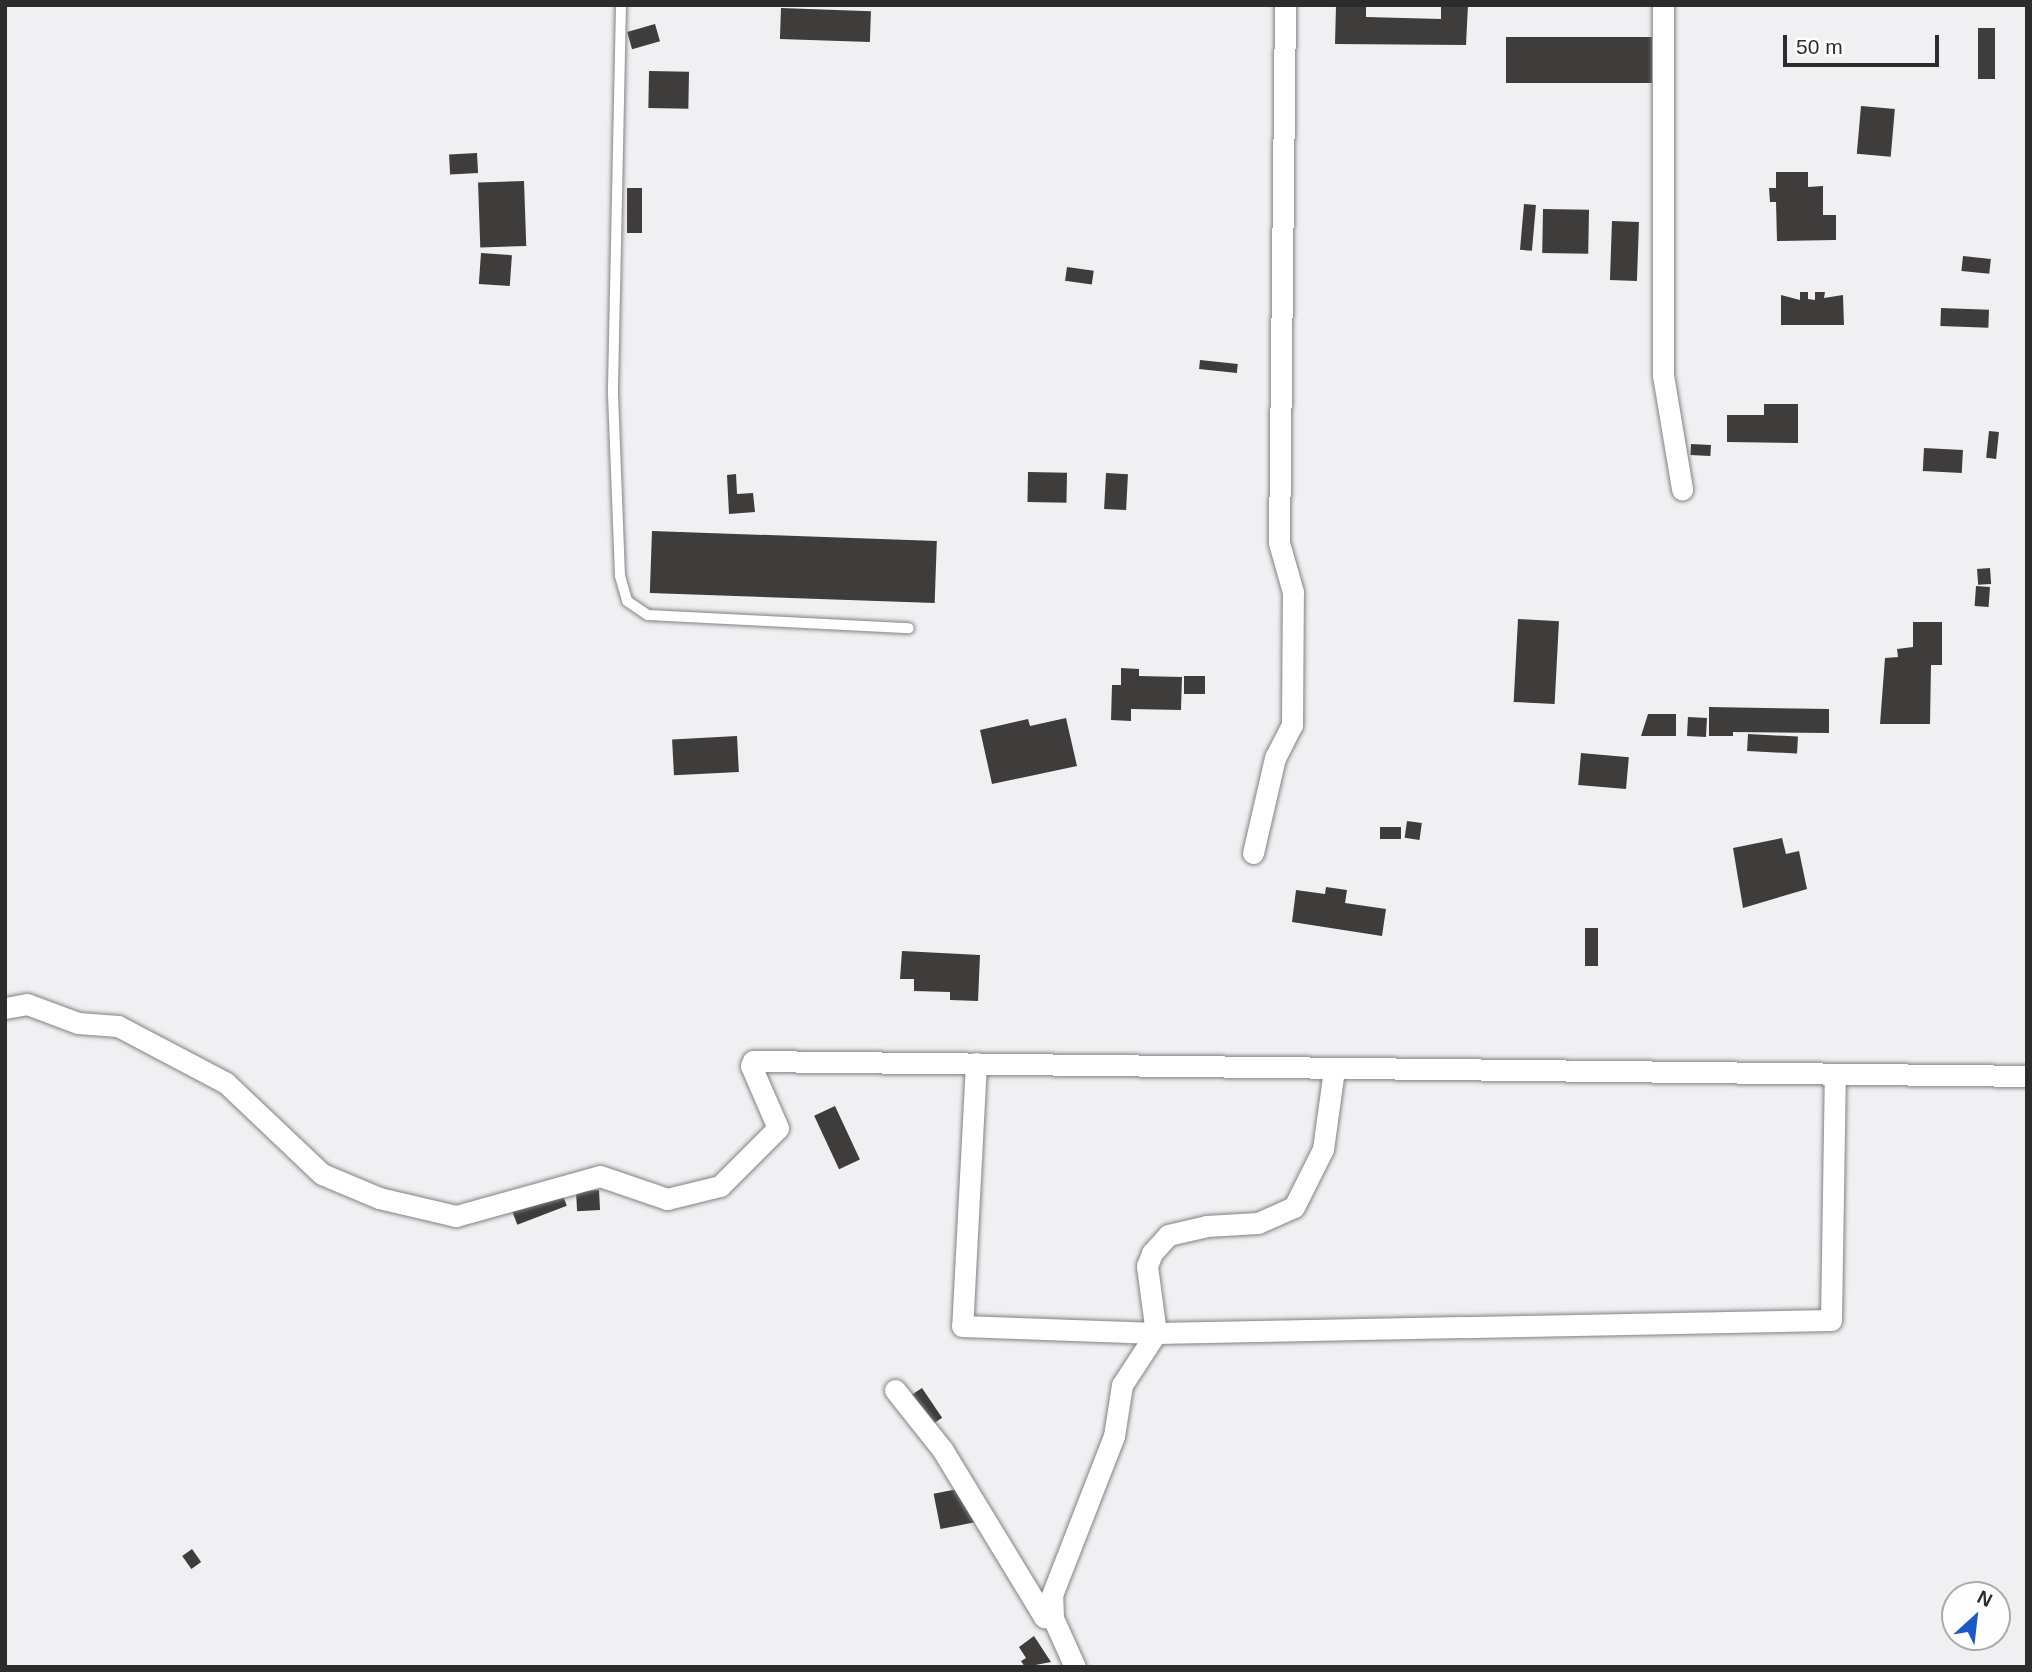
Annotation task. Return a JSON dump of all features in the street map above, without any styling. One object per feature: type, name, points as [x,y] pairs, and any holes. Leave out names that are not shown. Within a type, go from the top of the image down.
[{"type":"street","points":[[1253,853],[1275,758],[1292,725],[1293,592],[1279,543],[1285,5]]},
{"type":"street","points":[[1663,5],[1663,375],[1682,489]]},
{"type":"street","points":[[5,1008],[27,1004],[78,1023],[118,1026],[226,1083],[322,1174],[379,1198],[456,1216],[600,1177],[667,1199],[720,1186],[779,1128],[751,1066],[753,1061],[1334,1070],[1435,1066],[1835,1076],[2027,1076]]},
{"type":"street","points":[[976,1063],[962,1326],[1156,1333],[1830,1320],[1835,1076]]},
{"type":"street","points":[[1075,1667],[1053,1618],[1052,1595],[1114,1436],[1122,1385],[1156,1333],[1147,1266],[1157,1242],[1168,1235],[1206,1226],[1258,1223],[1294,1207],[1323,1149],[1334,1070]]},
{"type":"street","points":[[895,1390],[942,1449],[1044,1617],[1053,1618]]},
{"type":"lane","points":[[621,5],[613,394],[620,576],[627,601],[648,615],[909,628]]},
{"type":"building","points":[[1336,5],[1366,5],[1366,17],[1441,19],[1441,5],[1468,5],[1466,45],[1335,44]]},
{"type":"building","points":[[781,8],[871,11],[870,42],[780,39]]},
{"type":"building","points":[[655,24],[660,41],[632,49],[627,32]]},
{"type":"building","points":[[1978,28],[1995,28],[1995,79],[1978,79]]},
{"type":"building","points":[[1506,37],[1652,37],[1652,83],[1506,83]]},
{"type":"building","points":[[649,71],[689,72],[688,109],[648,108]]},
{"type":"building","points":[[1861,106],[1895,109],[1891,157],[1857,154]]},
{"type":"building","points":[[477,153],[478,173],[450,174],[449,154]]},
{"type":"building","points":[[1776,172],[1808,172],[1808,187],[1823,186],[1823,215],[1836,215],[1836,240],[1777,241],[1776,202],[1770,202],[1769,188],[1776,188]]},
{"type":"building","points":[[524,181],[526,246],[480,248],[478,183]]},
{"type":"building","points":[[627,188],[642,188],[642,233],[627,233]]},
{"type":"building","points":[[1524,204],[1536,205],[1532,251],[1520,250]]},
{"type":"building","points":[[1543,209],[1589,210],[1588,254],[1542,253]]},
{"type":"building","points":[[1612,221],[1639,222],[1637,281],[1610,280]]},
{"type":"building","points":[[481,253],[512,255],[510,286],[479,284]]},
{"type":"building","points":[[1963,256],[1991,259],[1989,274],[1961,271]]},
{"type":"building","points":[[1067,267],[1094,271],[1092,285],[1065,281]]},
{"type":"building","points":[[1800,292],[1808,292],[1808,299],[1815,300],[1815,292],[1825,292],[1824,298],[1843,295],[1844,325],[1781,325],[1781,295],[1800,300]]},
{"type":"building","points":[[1941,308],[1989,310],[1988,328],[1940,326]]},
{"type":"building","points":[[1200,360],[1238,364],[1237,373],[1199,369]]},
{"type":"building","points":[[1764,404],[1798,404],[1798,443],[1727,442],[1727,415],[1764,415]]},
{"type":"building","points":[[1989,431],[1999,432],[1996,459],[1986,458]]},
{"type":"building","points":[[1691,444],[1711,445],[1710,456],[1690,455]]},
{"type":"building","points":[[1924,448],[1963,450],[1962,473],[1923,471]]},
{"type":"building","points":[[1028,472],[1067,473],[1066,503],[1027,502]]},
{"type":"building","points":[[1106,473],[1128,474],[1126,510],[1104,509]]},
{"type":"building","points":[[736,474],[737,494],[753,493],[755,512],[729,514],[727,475]]},
{"type":"building","points":[[652,531],[937,541],[935,603],[650,593]]},
{"type":"building","points":[[1990,568],[1991,584],[1978,585],[1977,569]]},
{"type":"building","points":[[1976,586],[1990,587],[1989,607],[1975,606]]},
{"type":"building","points":[[1518,619],[1559,621],[1555,704],[1514,702]]},
{"type":"building","points":[[1913,622],[1942,622],[1942,665],[1931,665],[1930,724],[1880,724],[1885,658],[1898,657],[1897,649],[1913,647]]},
{"type":"building","points":[[1121,668],[1139,669],[1139,676],[1182,677],[1181,710],[1131,709],[1131,721],[1111,720],[1112,685],[1121,685]]},
{"type":"building","points":[[1184,676],[1205,676],[1205,694],[1184,694]]},
{"type":"building","points":[[1709,707],[1829,709],[1829,733],[1733,732],[1733,736],[1709,736]]},
{"type":"building","points":[[1648,714],[1676,714],[1676,736],[1641,736]]},
{"type":"building","points":[[1688,717],[1707,718],[1706,737],[1687,736]]},
{"type":"building","points":[[1066,718],[1077,766],[992,784],[980,730],[1028,719],[1030,726]]},
{"type":"building","points":[[1748,734],[1798,737],[1797,754],[1747,751]]},
{"type":"building","points":[[737,736],[739,772],[674,775],[672,739]]},
{"type":"building","points":[[1581,753],[1629,757],[1626,789],[1578,785]]},
{"type":"building","points":[[1407,821],[1422,823],[1419,840],[1405,838]]},
{"type":"building","points":[[1380,827],[1401,827],[1401,839],[1380,839]]},
{"type":"building","points":[[1782,838],[1786,854],[1799,851],[1807,889],[1743,908],[1733,848]]},
{"type":"building","points":[[1326,887],[1347,890],[1345,903],[1386,909],[1382,936],[1292,922],[1296,890],[1325,894]]},
{"type":"building","points":[[1585,928],[1598,928],[1598,966],[1585,966]]},
{"type":"building","points":[[902,951],[980,955],[978,1001],[950,1000],[950,992],[914,991],[914,979],[900,979]]},
{"type":"building","points":[[835,1106],[860,1159],[839,1169],[814,1116]]},
{"type":"building","points":[[560,1188],[567,1206],[517,1225],[511,1207]]},
{"type":"building","points":[[599,1190],[600,1210],[577,1211],[576,1191]]},
{"type":"building","points":[[922,1388],[942,1418],[926,1428],[906,1399]]},
{"type":"building","points":[[968,1487],[975,1522],[941,1529],[934,1494]]},
{"type":"building","points":[[192,1549],[201,1562],[191,1569],[182,1556]]},
{"type":"building","points":[[1034,1636],[1051,1662],[1025,1667],[1021,1661],[1026,1658],[1019,1647]]}]
